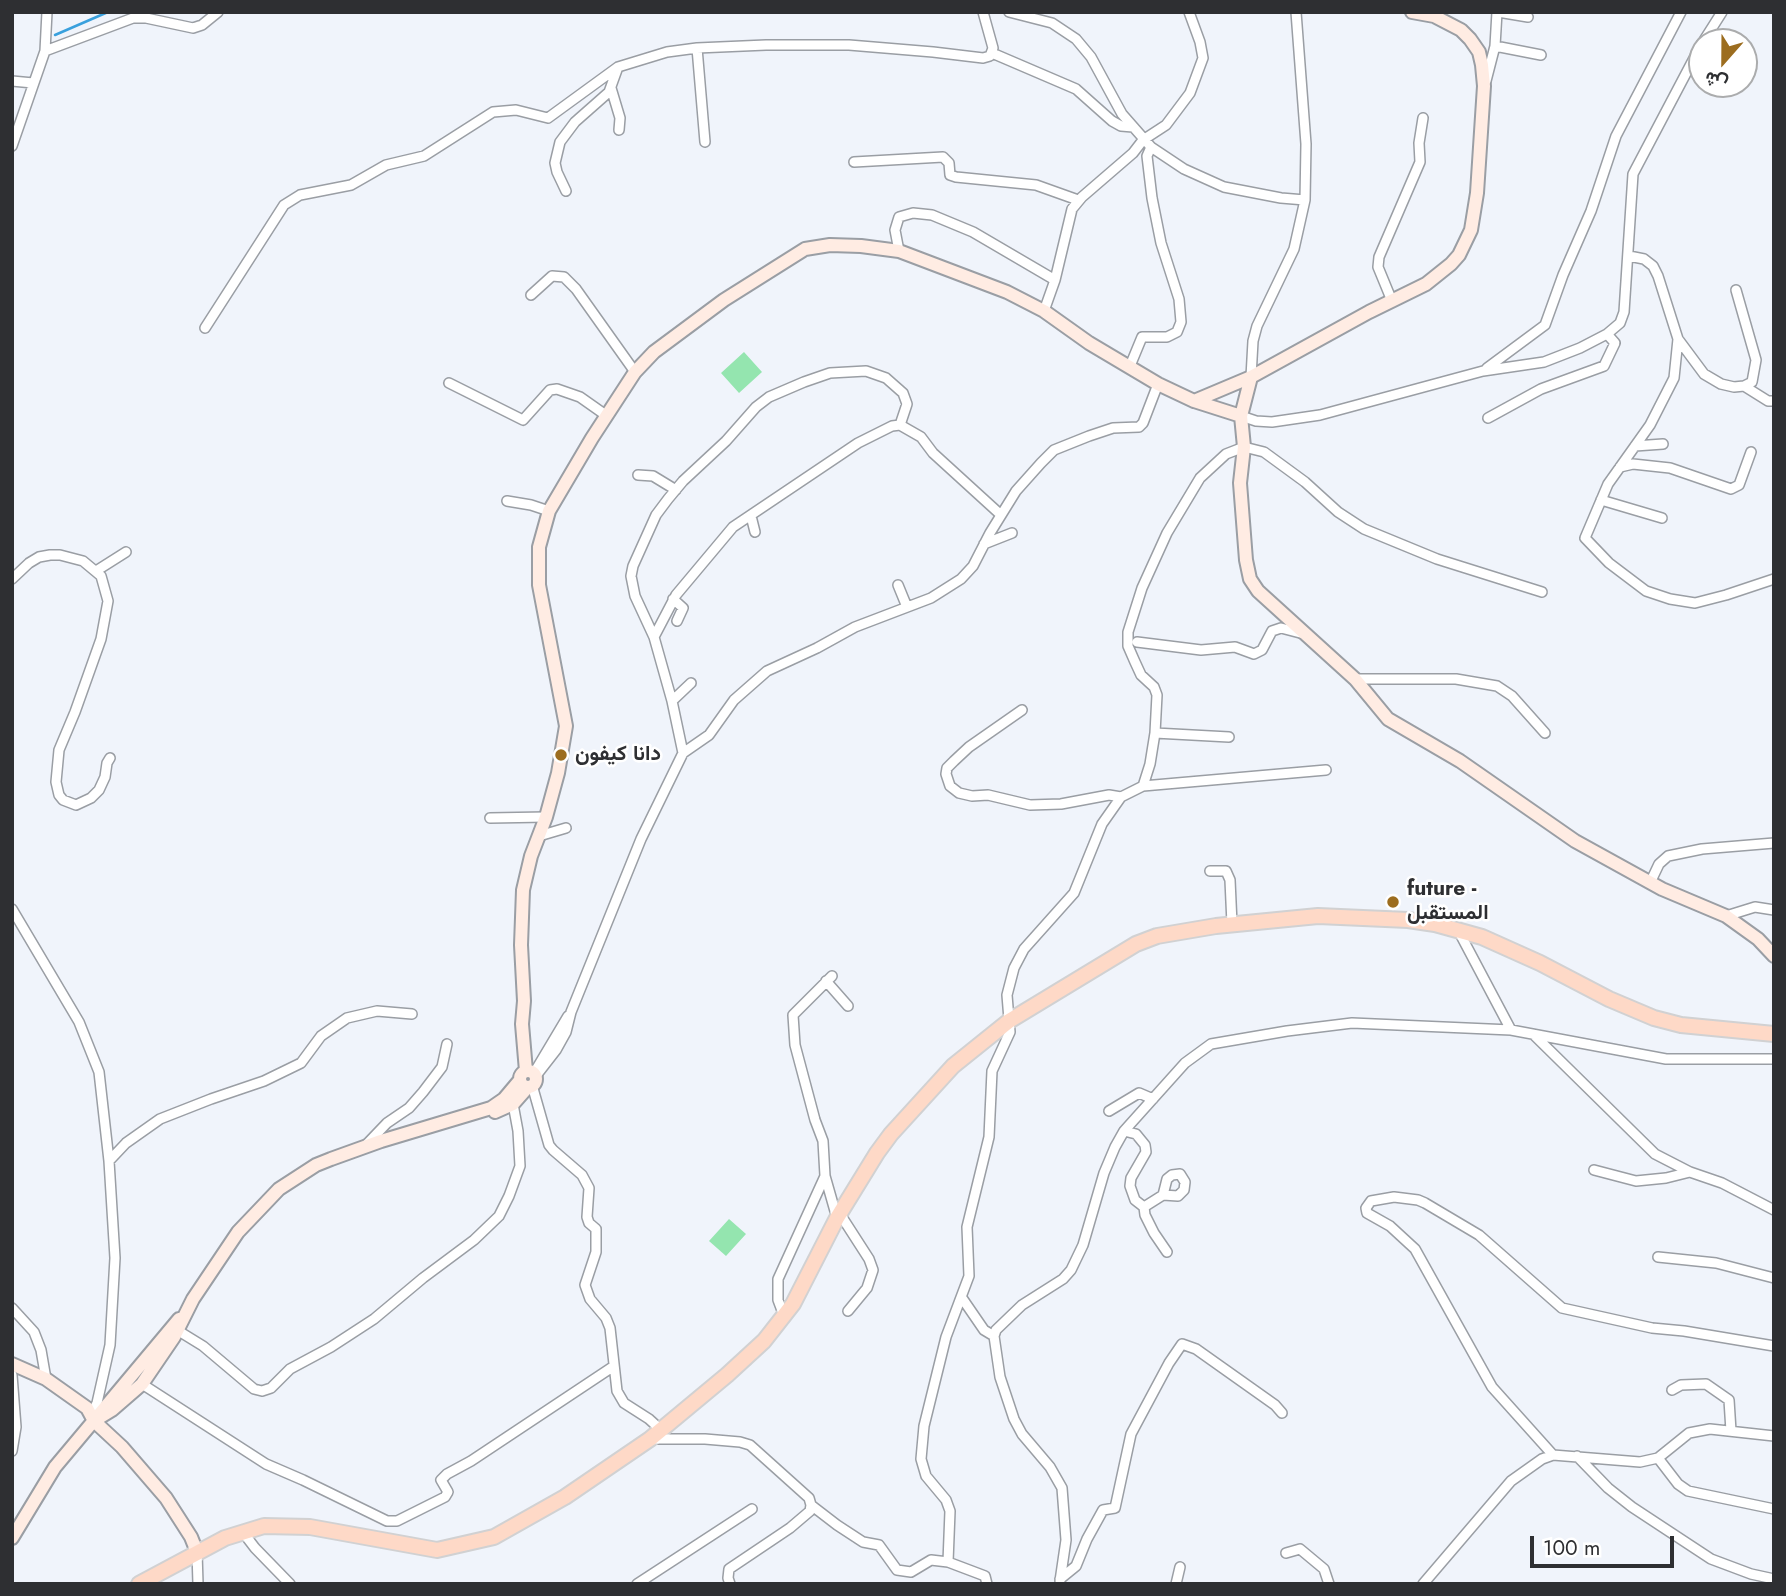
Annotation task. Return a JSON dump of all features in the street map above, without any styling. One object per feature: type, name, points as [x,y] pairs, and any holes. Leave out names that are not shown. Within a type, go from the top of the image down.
[{"type":"main road","points":[[139,1584],[242,1531],[264,1526],[310,1527],[437,1550],[494,1537],[565,1497],[655,1434],[764,1340],[784,1316],[802,1287],[839,1216],[891,1134],[953,1066],[1009,1021],[1136,944],[1157,936],[1185,929],[1332,917],[1408,920],[1482,937],[1654,1018],[1681,1026],[1774,1034]]},
{"type":"street","points":[[12,146],[45,51],[47,12]]},
{"type":"street","points":[[45,51],[133,18],[193,28],[202,25],[218,12]]},
{"type":"street","points":[[983,12],[993,44],[992,53]]},
{"type":"street","points":[[1009,12],[1052,23],[1072,35],[1087,50],[1122,114],[1147,143],[1184,169],[1224,187],[1305,200]]},
{"type":"street","points":[[1045,12],[1052,23]]},
{"type":"street","points":[[1044,311],[1055,281],[1069,215],[1078,201],[1166,125],[1190,93],[1203,58],[1189,12]]},
{"type":"street","points":[[1296,12],[1306,144],[1305,200],[1294,250],[1257,326],[1253,341],[1251,377],[1241,416],[1244,447],[1240,483],[1250,579],[1258,591],[1355,679],[1388,719],[1461,761],[1575,841],[1650,883],[1726,916],[1758,939],[1774,956]]},
{"type":"street","points":[[1194,401],[1251,377],[1426,284],[1459,255],[1471,230],[1477,193],[1484,86],[1482,65],[1479,52],[1471,39],[1451,24],[1434,16],[1413,12]]},
{"type":"street","points":[[1484,86],[1495,46],[1497,12],[1528,17]]},
{"type":"street","points":[[1483,371],[1545,325],[1591,211],[1616,135],[1681,12]]},
{"type":"street","points":[[1711,28],[1721,12]]},
{"type":"street","points":[[205,328],[284,205],[294,198],[351,185],[386,165],[424,156],[493,112],[509,109],[544,118],[552,117],[573,98],[618,67],[667,52],[765,45],[849,45],[984,58],[992,53]]},
{"type":"street","points":[[1495,46],[1541,55]]},
{"type":"street","points":[[697,48],[705,142]]},
{"type":"street","points":[[992,53],[1076,89],[1112,121],[1121,126],[1133,127]]},
{"type":"street","points":[[566,191],[555,163],[560,142],[575,122],[611,88],[618,67]]},
{"type":"street","points":[[730,1584],[729,1569],[790,1528],[810,1511],[809,1497],[750,1445],[655,1434],[649,1419],[619,1397],[610,1328],[606,1318],[590,1299],[585,1285],[596,1252],[596,1229],[587,1217],[589,1188],[582,1175],[553,1150],[530,1078],[521,945],[523,890],[546,817],[564,748],[566,726],[540,585],[539,547],[549,512],[607,416],[643,362],[676,335],[724,300],[805,249],[841,245],[899,251],[1014,295],[1044,311],[1089,343],[1158,384],[1194,401],[1256,421],[1272,422],[1320,415],[1483,371],[1544,362],[1580,348],[1607,334],[1620,323],[1624,312],[1629,256],[1633,174],[1688,70]]},
{"type":"street","points":[[12,81],[33,83]]},
{"type":"street","points":[[611,88],[621,118],[619,130]]},
{"type":"street","points":[[1392,301],[1378,267],[1379,257],[1420,162],[1419,143],[1423,118]]},
{"type":"street","points":[[1130,366],[1142,337],[1167,337],[1179,330],[1181,322],[1177,290],[1161,243],[1152,198],[1147,143]]},
{"type":"street","points":[[855,162],[943,157],[949,163],[950,175],[956,177],[1035,185],[1078,201]]},
{"type":"street","points":[[899,251],[895,230],[899,217],[913,213],[932,215],[972,232],[1055,281]]},
{"type":"street","points":[[1629,256],[1644,259],[1653,266],[1678,339],[1704,374],[1721,384],[1744,386],[1768,401],[1774,401]]},
{"type":"street","points":[[531,295],[552,276],[564,277],[576,289],[635,372]]},
{"type":"street","points":[[1736,290],[1756,360],[1752,382],[1744,386]]},
{"type":"street","points":[[1488,418],[1541,388],[1604,366],[1615,344],[1607,334]]},
{"type":"street","points":[[1678,339],[1674,378],[1650,425],[1608,484],[1585,538],[1609,563],[1646,591],[1670,600],[1695,603],[1774,579]]},
{"type":"street","points":[[683,753],[654,638],[635,596],[631,576],[656,515],[676,490],[769,397],[830,373],[866,370],[893,382],[903,393],[907,404],[900,425]]},
{"type":"street","points":[[450,383],[523,420],[550,390],[558,389],[580,397],[607,416]]},
{"type":"street","points":[[447,1123],[472,1119],[513,1104],[530,1078],[561,1041],[641,839],[683,753],[709,735],[734,700],[767,671],[855,627],[931,598],[968,573],[1027,476],[1054,450],[1113,428],[1139,427],[1158,384]]},
{"type":"street","points":[[654,638],[673,599],[733,527],[858,443],[892,426],[900,425],[921,437],[933,453],[1001,515]]},
{"type":"street","points":[[1635,446],[1663,444]]},
{"type":"street","points":[[1143,786],[1155,733],[1157,695],[1154,687],[1141,675],[1128,646],[1128,632],[1156,554],[1193,488],[1216,461],[1244,447],[1264,452],[1278,461],[1338,512],[1364,529],[1437,559],[1542,592]]},
{"type":"street","points":[[1619,467],[1633,464],[1670,468],[1731,489],[1739,485],[1751,452]]},
{"type":"street","points":[[638,475],[653,476],[676,490]]},
{"type":"street","points":[[1601,500],[1662,518]]},
{"type":"street","points":[[507,501],[531,505],[549,512]]},
{"type":"street","points":[[751,516],[755,532]]},
{"type":"street","points":[[984,544],[1012,533]]},
{"type":"street","points":[[96,571],[125,552]]},
{"type":"street","points":[[12,579],[29,563],[50,555],[83,561],[96,571],[106,588],[107,614],[90,673],[59,750],[56,782],[63,800],[76,805],[91,798],[99,790],[110,758]]},
{"type":"street","points":[[898,585],[907,607]]},
{"type":"street","points":[[673,599],[683,608],[677,621]]},
{"type":"street","points":[[1137,642],[1201,650],[1235,647],[1254,654],[1262,650],[1272,631],[1281,628],[1306,635]]},
{"type":"street","points":[[1355,679],[1455,679],[1497,686],[1512,696],[1545,733]]},
{"type":"street","points":[[672,701],[691,683]]},
{"type":"street","points":[[1022,710],[969,747],[947,768],[950,786],[959,793],[988,795],[1030,805],[1061,804],[1109,795],[1121,797]]},
{"type":"street","points":[[1155,733],[1229,737]]},
{"type":"street","points":[[948,1562],[950,1511],[946,1500],[926,1476],[921,1459],[926,1412],[946,1337],[970,1276],[967,1227],[990,1130],[992,1071],[1010,1032],[1007,995],[1014,968],[1024,949],[1074,893],[1102,824],[1121,797],[1143,786],[1326,770]]},
{"type":"street","points":[[490,818],[546,817]]},
{"type":"street","points":[[539,836],[566,828]]},
{"type":"street","points":[[1650,883],[1659,864],[1668,856],[1702,849],[1774,843]]},
{"type":"street","points":[[1210,871],[1226,871],[1230,880],[1232,924]]},
{"type":"street","points":[[1726,916],[1755,907],[1774,910]]},
{"type":"street","points":[[12,909],[79,1022],[99,1072],[109,1161],[115,1258],[110,1345],[93,1418]]},
{"type":"street","points":[[1458,930],[1511,1030]]},
{"type":"street","points":[[848,1006],[829,979],[793,1015],[795,1045],[815,1120],[824,1141],[825,1176],[839,1216],[869,1259],[873,1270],[867,1288],[848,1311]]},
{"type":"street","points":[[109,1161],[126,1143],[160,1119],[264,1081],[301,1063],[321,1036],[348,1018],[369,1012],[412,1014]]},
{"type":"street","points":[[1060,1581],[1066,1540],[1062,1488],[1014,1419],[1003,1388],[994,1336],[996,1330],[1022,1305],[1063,1279],[1071,1270],[1090,1226],[1104,1173],[1115,1147],[1124,1132],[1196,1053],[1211,1044],[1343,1023],[1511,1030],[1666,1059],[1774,1059]]},
{"type":"street","points":[[1532,1033],[1655,1154],[1690,1172],[1722,1183],[1774,1210]]},
{"type":"street","points":[[363,1147],[387,1122],[409,1108],[423,1092],[442,1067],[447,1044]]},
{"type":"street","points":[[12,1538],[55,1467],[93,1418],[184,1313],[238,1232],[265,1201],[316,1165],[363,1147],[447,1123],[498,1104],[530,1078]]},
{"type":"street","points":[[1110,1111],[1139,1093],[1153,1099]]},
{"type":"street","points":[[177,1330],[204,1346],[254,1389],[262,1391],[271,1388],[290,1369],[374,1319],[474,1240],[499,1216],[520,1166],[513,1104]]},
{"type":"street","points":[[1124,1132],[1136,1135],[1145,1145],[1146,1152],[1131,1178],[1130,1186],[1135,1200],[1144,1207],[1154,1233],[1167,1252]]},
{"type":"street","points":[[1594,1170],[1636,1181],[1690,1172]]},
{"type":"street","points":[[784,1316],[777,1289],[781,1270],[825,1176]]},
{"type":"street","points":[[1144,1207],[1163,1195]]},
{"type":"street","points":[[1553,1455],[1492,1387],[1415,1250],[1390,1226],[1367,1213],[1366,1208],[1371,1201],[1394,1197],[1425,1203],[1479,1235],[1562,1308],[1652,1328],[1774,1346]]},
{"type":"street","points":[[1658,1257],[1716,1263],[1774,1279]]},
{"type":"street","points":[[962,1298],[984,1330],[994,1336]]},
{"type":"street","points":[[12,1308],[34,1332],[41,1350],[46,1379]]},
{"type":"street","points":[[93,1418],[112,1410],[142,1384],[168,1347],[184,1313]]},
{"type":"street","points":[[1060,1581],[1076,1566],[1103,1510],[1115,1508],[1131,1434],[1182,1344],[1196,1349],[1275,1405],[1282,1413]]},
{"type":"street","points":[[12,1364],[46,1379],[84,1406],[151,1479],[182,1521],[197,1552],[198,1584]]},
{"type":"street","points":[[142,1384],[266,1464],[387,1521],[397,1521],[444,1497],[447,1492],[441,1480],[447,1474],[471,1461],[614,1366]]},
{"type":"street","points":[[12,1375],[16,1427],[12,1451]]},
{"type":"street","points":[[1672,1390],[1681,1385],[1706,1384],[1729,1400],[1731,1430]]},
{"type":"street","points":[[1423,1584],[1511,1481],[1531,1464],[1553,1455],[1640,1462],[1658,1458],[1689,1433],[1710,1429],[1774,1436]]},
{"type":"street","points":[[1577,1456],[1608,1488],[1632,1507],[1711,1559],[1751,1574],[1774,1578]]},
{"type":"street","points":[[1658,1458],[1678,1484],[1688,1491],[1774,1509]]},
{"type":"street","points":[[811,1505],[857,1539],[879,1545],[897,1570],[911,1572],[931,1560],[948,1562],[985,1576],[987,1584]]},
{"type":"street","points":[[637,1584],[752,1509]]},
{"type":"street","points":[[242,1531],[290,1584]]},
{"type":"street","points":[[1286,1553],[1300,1549],[1324,1569],[1329,1584]]},
{"type":"street","points":[[1176,1584],[1180,1567]]},
{"type":"green space","points":[[744,352],[762,372],[739,393],[721,373]]},
{"type":"green space","points":[[729,1219],[746,1234],[726,1256],[709,1241]]},
{"type":"waterway","points":[[55,35],[108,12]]},
{"type":"place","name":"دانا كيفون","points":[[561,755]]},
{"type":"place","name":"future - المستقبل","points":[[1393,902]]}]
